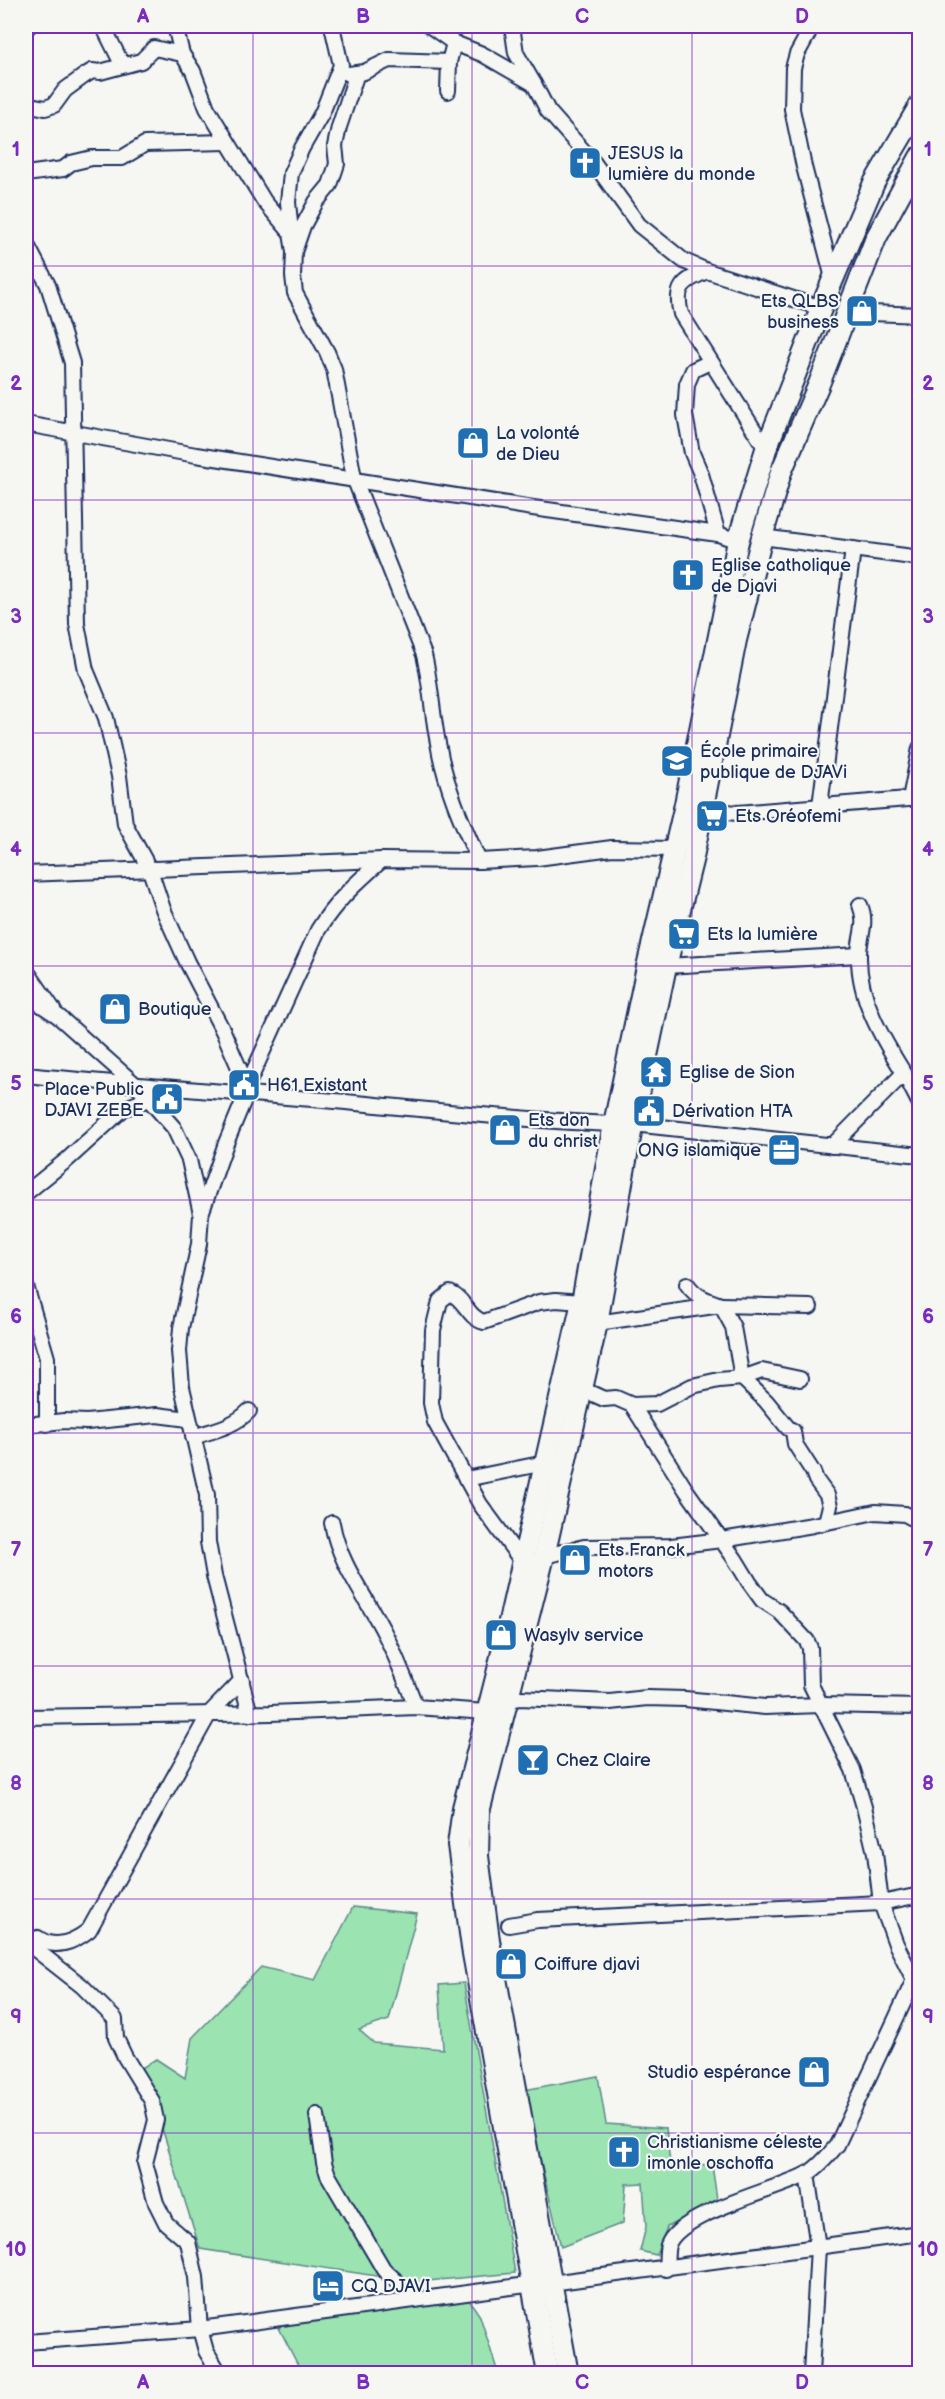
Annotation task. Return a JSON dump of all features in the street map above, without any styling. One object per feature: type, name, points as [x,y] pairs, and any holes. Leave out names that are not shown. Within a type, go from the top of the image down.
[{"type":"main road","points":[[548,2373],[542,2283],[478,1856],[479,1812],[544,1556],[597,1323],[647,968],[676,849],[738,541],[766,449],[873,183],[920,105]]},
{"type":"main road","points":[[568,2373],[542,2283],[472,1948],[458,1845],[463,1808],[523,1563],[624,1124],[644,1078],[736,640],[762,537],[781,472],[876,238],[920,158]]},
{"type":"street","points":[[103,26],[122,64]]},
{"type":"street","points":[[175,26],[182,54],[193,71],[207,108],[264,201],[291,232]]},
{"type":"street","points":[[332,26],[341,65],[322,113],[291,173],[288,202],[294,252],[295,293],[334,369],[354,478],[424,656],[430,681],[437,742],[447,785],[479,861]]},
{"type":"street","points":[[430,26],[454,43],[482,54],[534,84]]},
{"type":"street","points":[[512,26],[516,53],[548,111],[594,163],[639,225],[684,261],[707,271],[821,308]]},
{"type":"street","points":[[808,34],[797,54],[793,68],[792,109],[804,167],[834,280]]},
{"type":"street","points":[[448,91],[449,62],[454,43]]},
{"type":"street","points":[[26,104],[45,108],[54,105],[66,90],[92,71],[100,72],[122,64],[141,61],[154,48],[182,54]]},
{"type":"street","points":[[339,69],[347,74],[357,73],[389,60],[449,62]]},
{"type":"street","points":[[294,252],[303,226],[316,202],[330,185],[337,164],[335,146],[339,127],[357,73]]},
{"type":"street","points":[[26,174],[63,169],[71,163],[92,158],[122,158],[146,144],[227,142]]},
{"type":"street","points":[[26,243],[48,285],[72,363],[77,624],[80,651],[106,718],[119,776],[125,824],[150,870],[163,909],[186,962],[223,1031],[247,1090]]},
{"type":"street","points":[[707,271],[690,278],[680,288],[677,299],[681,314],[766,449]]},
{"type":"street","points":[[847,312],[920,315]]},
{"type":"street","points":[[710,362],[693,370],[687,384],[685,415],[692,453],[701,474],[718,534]]},
{"type":"street","points":[[26,424],[196,454],[533,508],[718,534],[738,541]]},
{"type":"street","points":[[762,537],[920,558]]},
{"type":"street","points":[[820,806],[853,549]]},
{"type":"street","points":[[702,810],[738,813],[915,799],[920,748]]},
{"type":"street","points":[[26,874],[382,860],[479,861],[537,858],[612,848],[676,849]]},
{"type":"street","points":[[250,1714],[214,1576],[208,1542],[207,1495],[182,1388],[179,1352],[181,1328],[199,1244],[201,1214],[247,1090],[318,930],[330,910],[382,860]]},
{"type":"street","points":[[860,904],[865,917],[859,955],[862,981],[871,1014],[920,1104]]},
{"type":"street","points":[[666,966],[859,955]]},
{"type":"street","points":[[26,970],[58,1016]]},
{"type":"street","points":[[26,995],[58,1016],[138,1087],[174,1128],[189,1160],[201,1214]]},
{"type":"street","points":[[832,1146],[904,1073]]},
{"type":"street","points":[[26,1075],[138,1087],[247,1090],[535,1121],[624,1124],[920,1155]]},
{"type":"street","points":[[26,1192],[76,1152],[123,1109],[148,1099]]},
{"type":"street","points":[[687,1284],[704,1300],[721,1305],[733,1327],[742,1378],[793,1431],[795,1444],[827,1495],[830,1506],[826,1522]]},
{"type":"street","points":[[26,1286],[47,1359],[47,1424]]},
{"type":"street","points":[[523,1563],[480,1504],[435,1422],[431,1402],[433,1329],[440,1301],[450,1293],[457,1296],[475,1320],[484,1322],[539,1302],[556,1300],[582,1302]]},
{"type":"street","points":[[597,1323],[721,1305],[810,1307]]},
{"type":"street","points":[[582,1389],[604,1399],[616,1398],[632,1405],[651,1406],[693,1386],[742,1378],[762,1371],[800,1379]]},
{"type":"street","points":[[632,1405],[686,1490],[762,1600],[779,1611],[807,1641],[810,1648],[811,1685],[853,1770],[875,1853],[881,1903],[916,1987],[837,2145],[827,2158],[807,2174],[722,2206],[678,2233],[669,2244],[666,2269]]},
{"type":"street","points":[[193,1437],[225,1428],[249,1412]]},
{"type":"street","points":[[26,1425],[157,1415],[189,1419]]},
{"type":"street","points":[[466,1479],[545,1463]]},
{"type":"street","points":[[544,1556],[584,1547],[671,1546],[722,1540],[875,1512],[905,1515],[920,1522]]},
{"type":"street","points":[[332,1523],[334,1537],[364,1599],[385,1633],[416,1707]]},
{"type":"street","points":[[220,2373],[206,2351],[200,2329],[196,2277],[188,2242],[166,2223],[156,2203],[145,2163],[156,2120],[152,2101],[124,2057],[116,2038],[115,2019],[82,1986],[26,1944],[38,1938],[47,1944],[60,1944],[78,1939],[89,1930],[209,1714],[242,1680]]},
{"type":"street","points":[[506,1701],[520,1698],[610,1702],[647,1698],[686,1699],[765,1707],[821,1705],[920,1707]]},
{"type":"street","points":[[26,1717],[250,1714],[416,1707],[486,1712]]},
{"type":"street","points":[[509,1925],[538,1920],[881,1903],[920,1894]]},
{"type":"street","points":[[317,2115],[324,2163],[331,2181],[384,2270],[416,2299]]},
{"type":"street","points":[[807,2174],[818,2247],[811,2373]]},
{"type":"street","points":[[26,2342],[200,2329],[416,2299],[666,2269],[920,2233]]},
{"type":"green space","points":[[353,1907],[417,1914],[389,2020],[359,2030],[374,2043],[443,2049],[439,1985],[464,1983],[515,2273],[416,2282],[200,2249],[155,2106],[140,2069],[156,2059],[185,2078],[192,2038],[261,1967],[315,1980]]},
{"type":"green space","points":[[598,2076],[606,2124],[666,2128],[670,2163],[712,2165],[717,2199],[667,2227],[656,2255],[640,2251],[646,2227],[643,2183],[626,2184],[623,2223],[561,2247],[524,2090]]},
{"type":"green space","points":[[463,2291],[480,2316],[498,2373],[302,2373],[272,2314]]},
{"type":"place","name":"JESUS la lumière du monde","points":[[585,163]]},
{"type":"place","name":"Ets QLBS business","points":[[862,311]]},
{"type":"place","name":"La volonté de Dieu","points":[[473,443]]},
{"type":"place","name":"Eglise catholique de Djavi","points":[[688,575]]},
{"type":"place","name":"École primaire publique de DJAVi","points":[[677,761]]},
{"type":"place","name":"Ets Oréofemi","points":[[712,816]]},
{"type":"place","name":"Ets la lumière","points":[[684,934]]},
{"type":"place","name":"Boutique","points":[[115,1009]]},
{"type":"place","name":"Eglise de Sion","points":[[656,1072]]},
{"type":"place","name":"H61 Existant","points":[[244,1085]]},
{"type":"place","name":"Place Public DJAVI ZEBE","points":[[167,1099]]},
{"type":"place","name":"Dérivation HTA","points":[[649,1111]]},
{"type":"place","name":"Ets don du christ","points":[[505,1130]]},
{"type":"place","name":"ONG islamique","points":[[784,1150]]},
{"type":"place","name":"Ets Franck motors","points":[[575,1560]]},
{"type":"place","name":"Wasylv service","points":[[501,1635]]},
{"type":"place","name":"Chez Claire","points":[[533,1760]]},
{"type":"place","name":"Coiffure djavi","points":[[511,1964]]},
{"type":"place","name":"Studio espérance","points":[[814,2072]]},
{"type":"place","name":"Christianisme céleste imonle oschoffa","points":[[624,2152]]},
{"type":"place","name":"CQ DJAVI","points":[[328,2286]]}]
